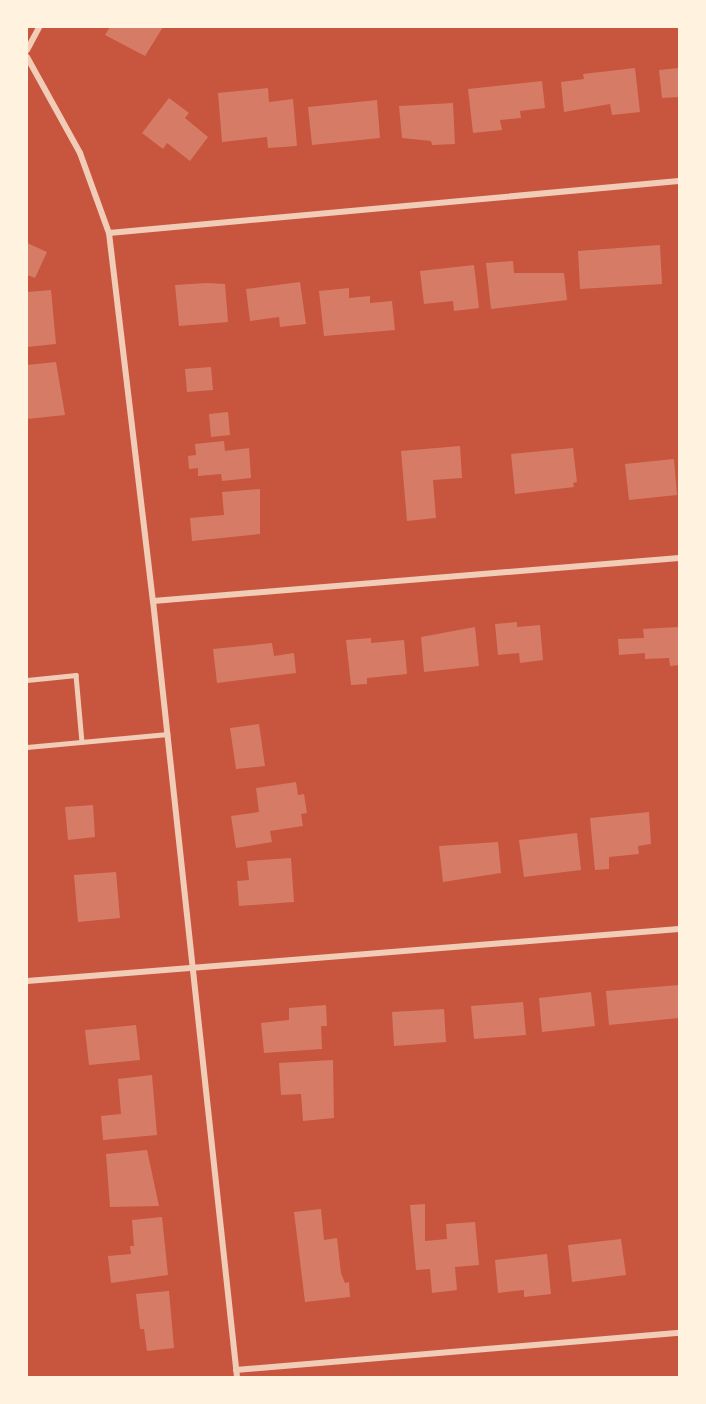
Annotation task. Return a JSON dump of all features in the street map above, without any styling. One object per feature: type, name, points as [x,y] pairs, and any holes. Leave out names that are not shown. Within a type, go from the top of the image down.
[{"type":"street","points":[[27,50],[39,27]]},
{"type":"street","points":[[27,57],[80,153],[109,234],[168,734],[236,1373],[679,1333]]},
{"type":"street","points":[[109,234],[679,181]]},
{"type":"street","points":[[153,601],[679,558]]},
{"type":"street","points":[[27,981],[679,929]]},
{"type":"lane","points":[[27,680],[76,675],[82,742]]},
{"type":"lane","points":[[27,747],[168,734]]},
{"type":"building","points":[[110,27],[163,27],[145,56],[105,35]]},
{"type":"building","points":[[635,68],[640,112],[612,115],[610,104],[564,112],[561,82],[584,79],[583,74]]},
{"type":"building","points":[[679,68],[679,97],[662,98],[659,70]]},
{"type":"building","points":[[542,81],[545,108],[520,111],[521,118],[500,120],[502,130],[473,133],[468,89]]},
{"type":"building","points":[[268,88],[269,102],[293,99],[297,146],[268,148],[267,137],[222,142],[218,93]]},
{"type":"building","points":[[169,98],[189,113],[185,118],[208,137],[190,161],[167,143],[163,149],[142,133]]},
{"type":"building","points":[[377,100],[380,138],[312,145],[308,107]]},
{"type":"building","points":[[453,103],[455,144],[432,145],[431,141],[402,138],[399,106]]},
{"type":"building","points":[[27,243],[47,252],[35,278],[27,275]]},
{"type":"building","points":[[660,245],[662,284],[580,289],[578,251]]},
{"type":"building","points":[[513,261],[514,273],[564,273],[567,300],[491,309],[486,263]]},
{"type":"building","points":[[474,265],[479,308],[454,311],[453,301],[424,304],[420,271]]},
{"type":"building","points":[[300,282],[306,324],[280,327],[279,317],[250,321],[246,289]]},
{"type":"building","points":[[225,284],[228,322],[179,326],[175,285]]},
{"type":"building","points":[[349,288],[349,298],[370,296],[370,303],[392,301],[395,330],[324,336],[319,291]]},
{"type":"building","points":[[51,290],[56,344],[27,347],[27,292]]},
{"type":"building","points":[[56,362],[65,415],[27,419],[27,365]]},
{"type":"building","points":[[211,367],[213,390],[187,392],[185,369]]},
{"type":"building","points":[[228,412],[230,435],[211,437],[209,414]]},
{"type":"building","points":[[224,441],[225,451],[249,448],[251,478],[222,481],[221,474],[198,476],[198,468],[189,469],[188,456],[196,455],[195,444]]},
{"type":"building","points":[[460,446],[462,478],[433,480],[436,518],[407,521],[401,451]]},
{"type":"building","points":[[573,448],[577,482],[573,483],[574,487],[515,494],[511,454]]},
{"type":"building","points":[[674,459],[677,495],[629,500],[625,464]]},
{"type":"building","points":[[260,489],[260,534],[192,541],[190,518],[224,515],[222,492]]},
{"type":"building","points":[[517,622],[517,627],[540,625],[543,660],[520,663],[519,653],[498,655],[495,624]]},
{"type":"building","points":[[475,627],[479,666],[424,672],[421,637]]},
{"type":"building","points":[[679,627],[679,665],[670,666],[669,658],[645,659],[645,653],[619,655],[618,639],[644,638],[643,629]]},
{"type":"building","points":[[371,638],[371,643],[404,640],[407,674],[367,678],[367,684],[351,685],[346,640]]},
{"type":"building","points":[[272,643],[274,656],[294,653],[296,673],[217,683],[213,649]]},
{"type":"building","points":[[259,724],[265,766],[236,769],[230,728]]},
{"type":"building","points":[[296,782],[298,795],[304,794],[307,813],[301,814],[303,826],[270,831],[272,842],[236,848],[231,816],[259,812],[256,788]]},
{"type":"building","points":[[93,805],[95,837],[68,840],[65,807]]},
{"type":"building","points":[[649,812],[651,844],[638,846],[639,854],[609,857],[609,869],[595,870],[590,818]]},
{"type":"building","points":[[577,833],[581,870],[524,877],[519,840]]},
{"type":"building","points":[[498,842],[501,873],[443,882],[439,846]]},
{"type":"building","points":[[291,858],[294,902],[239,906],[237,881],[249,880],[247,861]]},
{"type":"building","points":[[116,872],[120,918],[78,922],[74,875]]},
{"type":"building","points":[[679,985],[679,1018],[609,1025],[606,991]]},
{"type":"building","points":[[591,992],[595,1026],[542,1032],[539,998]]},
{"type":"building","points":[[523,1002],[526,1035],[474,1039],[471,1006]]},
{"type":"building","points":[[326,1005],[327,1026],[321,1026],[322,1049],[264,1053],[261,1023],[289,1020],[289,1008]]},
{"type":"building","points":[[444,1009],[446,1042],[394,1046],[392,1012]]},
{"type":"building","points":[[136,1025],[140,1060],[89,1065],[85,1030]]},
{"type":"building","points":[[333,1060],[334,1118],[303,1121],[301,1094],[281,1095],[279,1063]]},
{"type":"building","points":[[152,1075],[157,1135],[103,1140],[101,1116],[121,1114],[118,1079]]},
{"type":"building","points":[[147,1150],[159,1206],[110,1207],[106,1154]]},
{"type":"building","points":[[425,1204],[425,1241],[447,1239],[446,1224],[475,1222],[479,1265],[455,1267],[457,1290],[432,1293],[430,1269],[416,1270],[410,1205]]},
{"type":"building","points":[[321,1209],[324,1240],[337,1238],[341,1273],[345,1283],[349,1282],[350,1297],[305,1302],[294,1212]]},
{"type":"building","points":[[162,1217],[168,1275],[111,1283],[108,1256],[131,1254],[130,1246],[134,1246],[132,1220]]},
{"type":"building","points":[[621,1239],[626,1275],[572,1282],[568,1245]]},
{"type":"building","points":[[547,1254],[551,1294],[524,1297],[524,1290],[498,1293],[495,1260]]},
{"type":"building","points":[[169,1291],[174,1348],[147,1351],[144,1329],[140,1329],[136,1294]]}]
